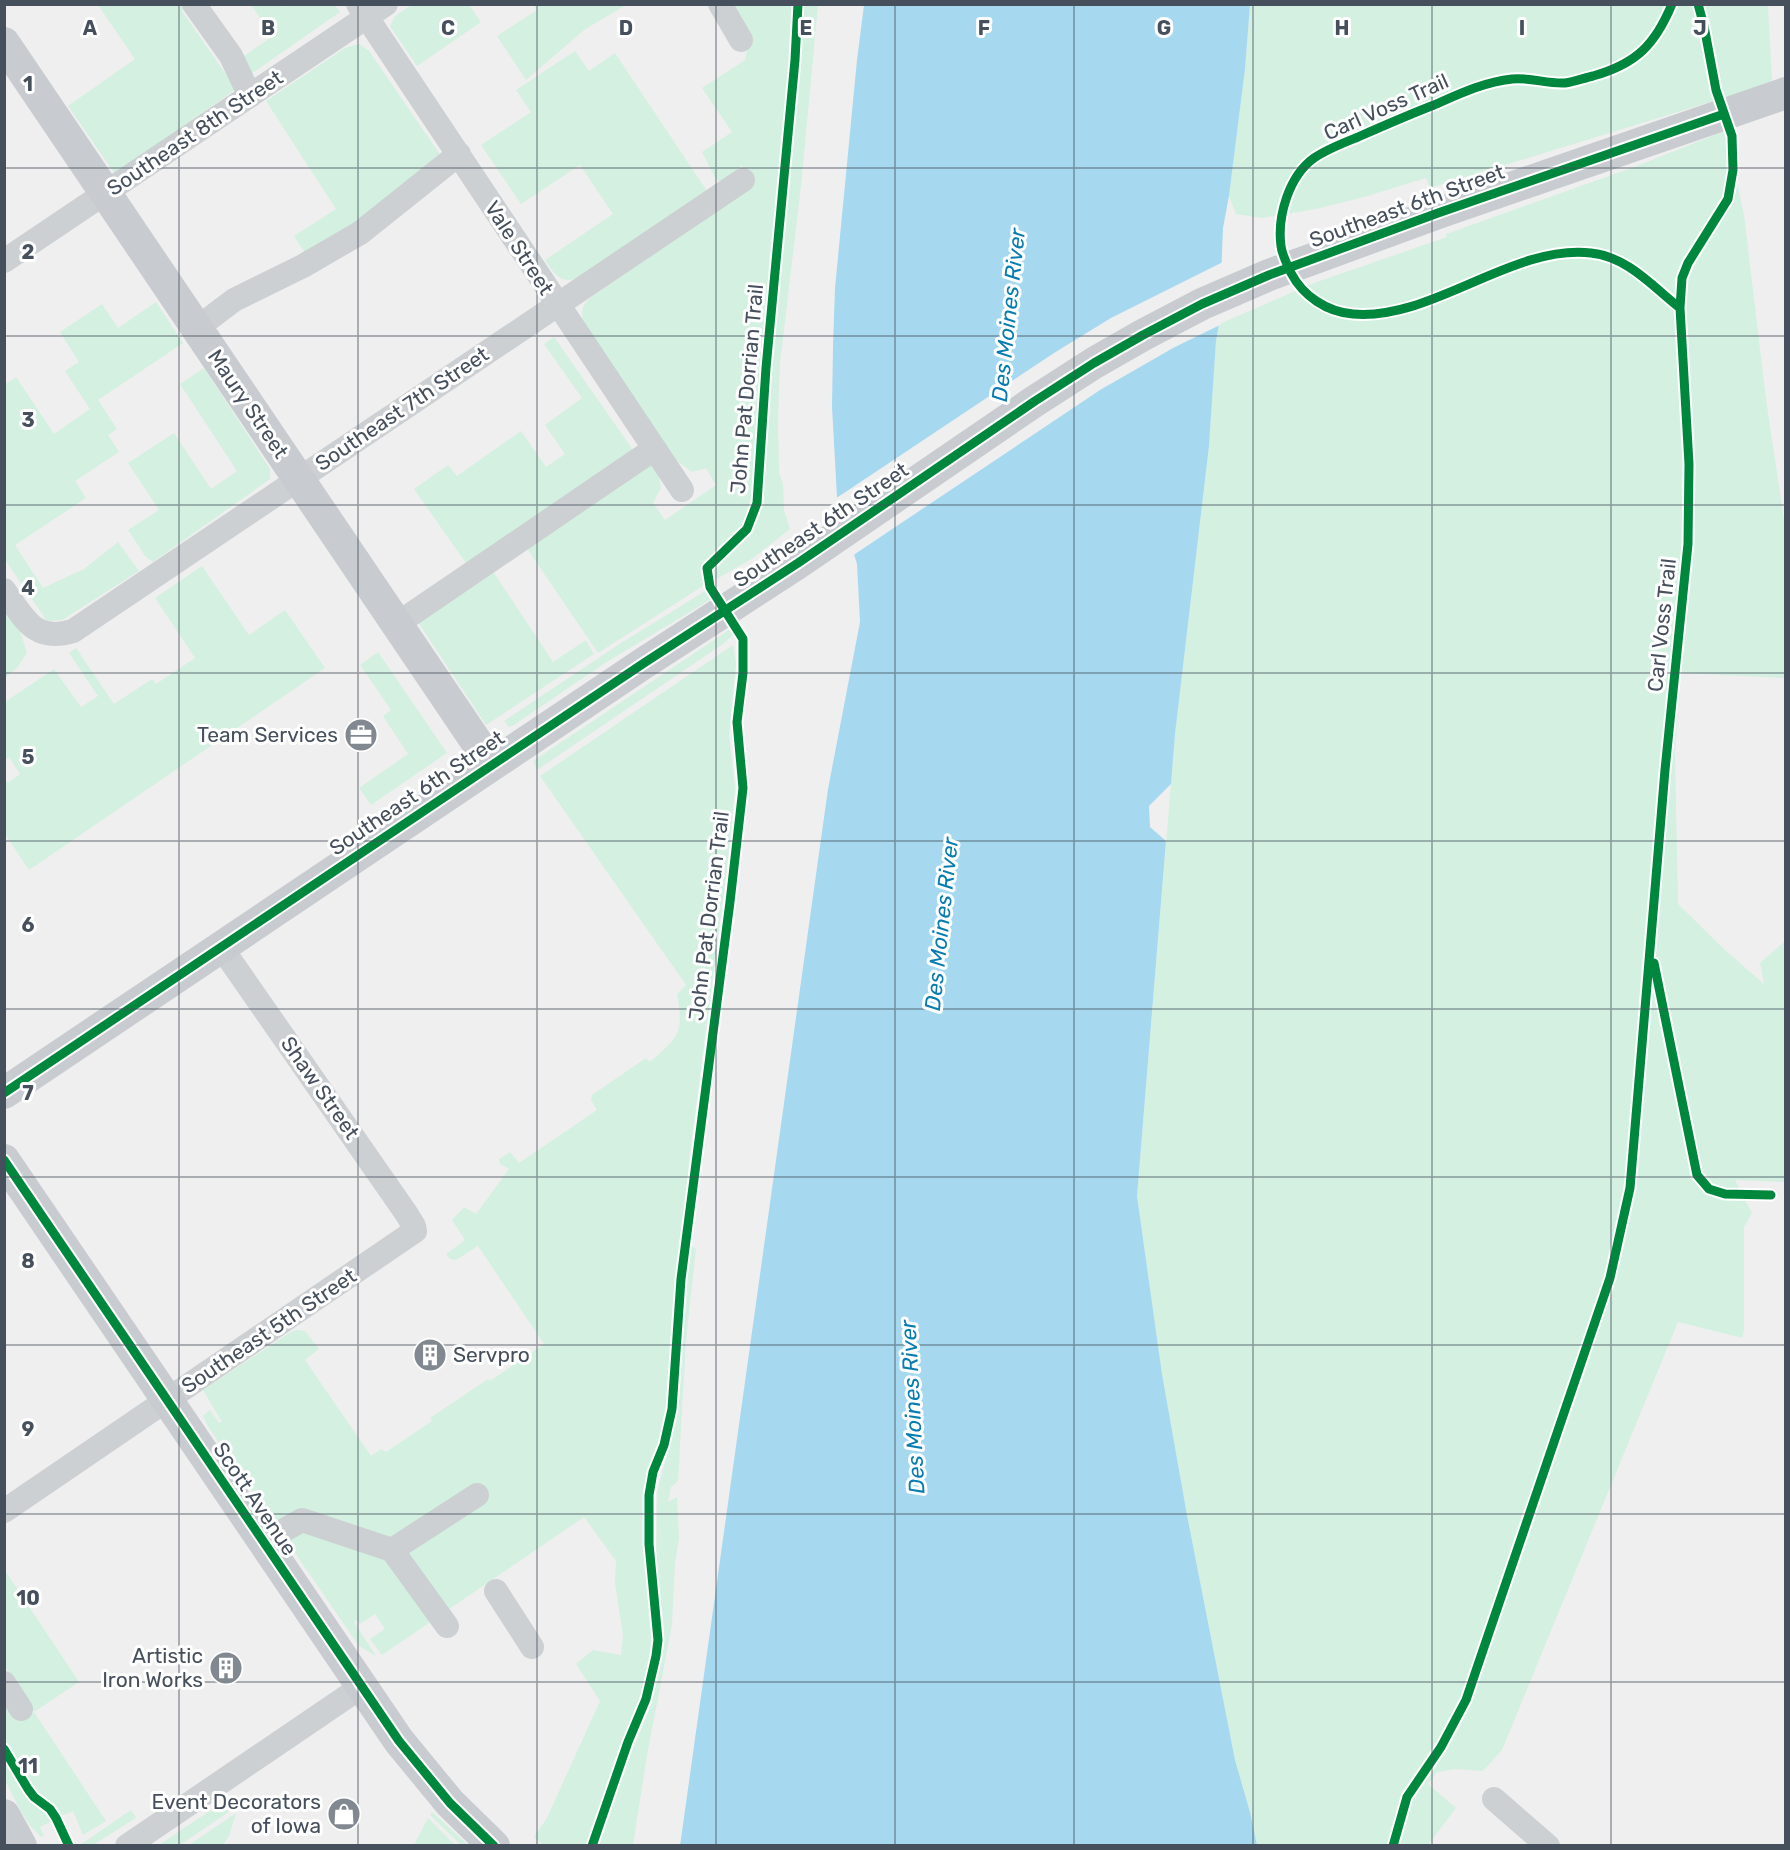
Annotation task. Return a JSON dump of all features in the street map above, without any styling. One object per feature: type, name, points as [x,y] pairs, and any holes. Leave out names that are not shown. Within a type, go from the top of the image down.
[{"type":"main road","name":"Maury Street","points":[[4,43],[492,765]]},
{"type":"main road","name":"Southeast 6th Street","points":[[4,1093],[644,663],[798,563],[1027,407],[1094,363],[1143,335],[1202,304],[1269,275],[1438,213],[1785,93]]},
{"type":"main road","name":"Scott Avenue","points":[[4,1160],[399,1741],[427,1777],[494,1845]]},
{"type":"main road","points":[[4,1815],[21,1845]]},
{"type":"street","points":[[195,4],[231,56],[250,96]]},
{"type":"street","points":[[720,4],[741,40]]},
{"type":"street","name":"Southeast 8th Street","points":[[4,261],[250,96],[370,9]]},
{"type":"street","name":"Vale Street","points":[[370,9],[459,154],[557,306],[682,490]]},
{"type":"street","points":[[197,328],[234,300],[303,266],[360,233],[459,154]]},
{"type":"street","name":"Southeast 7th Street","points":[[4,590],[27,622],[47,634],[73,631],[743,180]]},
{"type":"street","points":[[397,624],[654,449]]},
{"type":"street","name":"Shaw Street","points":[[221,946],[406,1213],[415,1231]]},
{"type":"street","name":"Southeast 5th Street","points":[[4,1511],[415,1231]]},
{"type":"street","points":[[392,1550],[477,1496]]},
{"type":"street","points":[[263,1542],[302,1520],[392,1550],[447,1626]]},
{"type":"street","points":[[496,1591],[532,1647]]},
{"type":"street","points":[[4,1683],[21,1709]]},
{"type":"street","points":[[127,1845],[361,1687]]},
{"type":"street","points":[[1494,1799],[1548,1845]]},
{"type":"green space","points":[[413,4],[469,5],[481,22],[417,66],[390,26],[395,16]]},
{"type":"green space","points":[[98,5],[190,5],[182,11],[236,89],[115,174],[68,106],[135,59]]},
{"type":"green space","points":[[251,5],[279,5],[282,7],[286,5],[335,5],[340,12],[251,74],[241,58],[273,36]]},
{"type":"green space","points":[[534,5],[626,5],[584,30],[526,80],[497,36],[537,10]]},
{"type":"green space","points":[[732,5],[793,5],[780,188],[761,389],[755,498],[744,527],[707,560],[700,571],[706,584],[598,653],[524,544],[649,461],[658,473],[661,488],[653,503],[665,520],[716,485],[706,468],[692,472],[672,457],[584,324],[582,311],[587,301],[594,295],[751,186],[742,165],[723,184],[715,178],[702,152],[732,132],[702,88],[745,60],[749,40]]},
{"type":"green space","points":[[801,5],[818,5],[801,186],[780,363],[779,472],[783,485],[784,510],[790,529],[753,558],[715,580],[713,569],[743,542],[752,529],[762,504],[770,368],[787,207]]},
{"type":"green space","points":[[1250,5],[1768,5],[1772,83],[1430,188],[1426,178],[1316,209],[1262,218],[1236,214],[1229,196],[1245,69]]},
{"type":"green space","points":[[359,44],[369,51],[450,169],[309,259],[294,236],[336,209],[266,101],[345,48]]},
{"type":"green space","points":[[575,51],[589,71],[615,53],[707,191],[575,279],[565,280],[557,276],[545,260],[613,214],[580,165],[521,204],[481,145],[531,112],[516,90]]},
{"type":"green space","points":[[1722,132],[1726,133],[1744,215],[1766,399],[1785,527],[1785,678],[1681,673],[1675,754],[1678,904],[1764,984],[1760,963],[1785,941],[1785,1182],[1735,1180],[1752,1213],[1744,1227],[1744,1330],[1742,1338],[1678,1322],[1502,1750],[1483,1771],[1456,1769],[1437,1772],[1428,1784],[1456,1808],[1428,1845],[1257,1845],[1235,1760],[1187,1515],[1162,1374],[1137,1196],[1175,734],[1209,446],[1219,324],[1314,283],[1447,237],[1446,234],[1637,166]]},
{"type":"green space","points":[[156,302],[183,343],[98,400],[117,429],[108,435],[119,452],[75,481],[86,498],[15,545],[43,588],[84,569],[118,542],[139,571],[62,620],[47,621],[5,560],[4,385],[16,377],[54,434],[90,409],[65,371],[79,362],[60,332],[102,304],[118,328]]},
{"type":"green space","points":[[554,337],[633,450],[468,566],[414,489],[448,465],[457,476],[521,431],[546,467],[565,454],[545,425],[582,398],[544,344]]},
{"type":"green space","points":[[204,368],[270,469],[270,479],[153,562],[145,556],[128,530],[159,510],[128,463],[174,433],[211,489],[237,471],[180,384]]},
{"type":"green space","points":[[202,566],[249,635],[285,610],[325,668],[29,870],[5,834],[5,779],[8,783],[20,774],[9,757],[5,760],[5,702],[54,669],[81,707],[98,696],[69,653],[76,648],[114,704],[152,679],[156,684],[195,658],[155,598]]},
{"type":"green space","points":[[492,570],[553,662],[586,640],[594,654],[486,725],[416,619]]},
{"type":"green space","points":[[710,588],[713,598],[605,663],[514,725],[509,727],[504,721],[618,645]]},
{"type":"green space","points":[[4,609],[20,631],[27,653],[17,668],[5,678]]},
{"type":"green space","points":[[729,630],[733,635],[723,644],[537,770],[533,761]]},
{"type":"green space","points":[[733,645],[736,663],[729,735],[735,789],[727,867],[672,1313],[667,1409],[662,1437],[644,1496],[646,1563],[653,1629],[650,1672],[588,1845],[543,1845],[534,1837],[547,1818],[600,1701],[576,1664],[593,1650],[621,1655],[623,1636],[615,1583],[616,1561],[584,1517],[382,1655],[370,1639],[385,1629],[375,1614],[360,1624],[356,1620],[354,1622],[376,1656],[359,1646],[209,1428],[203,1416],[210,1410],[219,1423],[222,1422],[203,1390],[291,1332],[305,1331],[319,1349],[305,1360],[371,1456],[381,1449],[386,1452],[432,1421],[430,1418],[544,1344],[478,1246],[456,1260],[450,1259],[446,1254],[465,1240],[452,1220],[464,1207],[476,1214],[509,1169],[500,1164],[499,1159],[510,1152],[519,1163],[597,1110],[591,1100],[592,1095],[646,1058],[650,1062],[673,1040],[680,1018],[677,994],[686,985],[540,776]]},
{"type":"green space","points":[[378,652],[447,753],[371,805],[359,788],[408,754],[383,716],[391,710],[360,665]]},
{"type":"green space","points":[[689,1244],[696,1249],[686,1340],[678,1481],[671,1487],[668,1502],[677,1497],[679,1539],[675,1563],[672,1625],[647,1755],[633,1845],[598,1845],[624,1770],[652,1703],[663,1647],[664,1624],[656,1572],[657,1493],[677,1411]]},
{"type":"green space","points":[[4,1569],[79,1682],[34,1712],[5,1667]]},
{"type":"green space","points":[[5,1700],[18,1721],[34,1712],[106,1821],[83,1835],[73,1811],[61,1816],[35,1791],[5,1740]]},
{"type":"green space","points":[[4,1756],[27,1796],[53,1821],[40,1827],[44,1836],[41,1837],[31,1827],[5,1780]]},
{"type":"green space","points":[[227,1804],[236,1807],[180,1845],[159,1845],[214,1808]]},
{"type":"green space","points":[[131,1810],[136,1818],[93,1845],[80,1845]]},
{"type":"green space","points":[[432,1812],[468,1845],[461,1845],[430,1815]]},
{"type":"green space","points":[[236,1813],[229,1836],[223,1845],[189,1845]]},
{"type":"green space","points":[[428,1818],[452,1842],[456,1845],[414,1845]]},
{"type":"water","name":"Des Moines River","points":[[864,5],[1250,5],[1245,69],[1223,228],[1219,324],[1209,446],[1171,784],[1149,806],[1150,827],[1166,841],[1137,1196],[1162,1374],[1187,1515],[1235,1760],[1257,1845],[680,1846],[828,789],[860,622],[857,564],[837,497],[832,407],[835,288]]},
{"type":"pier","points":[[1225,261],[1222,324],[1173,348],[1100,390],[852,556],[835,499],[1054,353],[1111,318]]},
{"type":"cycle path","name":"John Pat Dorrian Trail","points":[[592,1846],[628,1742],[646,1699],[658,1640],[649,1544],[649,1495],[653,1472],[664,1445],[672,1409],[681,1279],[743,788],[737,722],[743,673],[743,639],[710,587],[707,568],[747,529],[757,503],[766,368],[795,60],[798,4]]},
{"type":"cycle path","name":"Carl Voss Trail","points":[[1672,4],[1651,42],[1632,59],[1608,71],[1565,83],[1519,79],[1482,86],[1335,146],[1319,155],[1305,166],[1292,186],[1283,210],[1280,234],[1285,260],[1302,289],[1325,306],[1343,313],[1383,313],[1412,306],[1502,270],[1561,253],[1591,253],[1617,260],[1639,274],[1680,308]]},
{"type":"cycle path","name":"Carl Voss Trail","points":[[1393,1846],[1407,1797],[1441,1747],[1466,1700],[1610,1278],[1630,1188],[1665,770],[1688,544],[1689,464],[1680,308],[1682,278],[1688,263],[1728,199],[1733,170],[1732,136],[1716,90],[1698,4]]},
{"type":"cycle path","points":[[4,1093],[644,663],[798,563],[1035,401],[1143,335],[1202,304],[1269,275],[1438,213],[1724,114]]},
{"type":"cycle path","points":[[1654,963],[1697,1175],[1709,1189],[1725,1194],[1771,1195]]},
{"type":"cycle path","points":[[4,1160],[399,1741],[450,1803],[494,1846]]},
{"type":"cycle path","points":[[4,1749],[34,1797],[50,1809],[69,1846]]},
{"type":"place","name":"Team Services","points":[[361,735]]},
{"type":"place","name":"Servpro","points":[[430,1355]]},
{"type":"place","name":"Artistic Iron Works","points":[[226,1668]]},
{"type":"place","name":"Event Decorators of Iowa","points":[[344,1814]]}]
